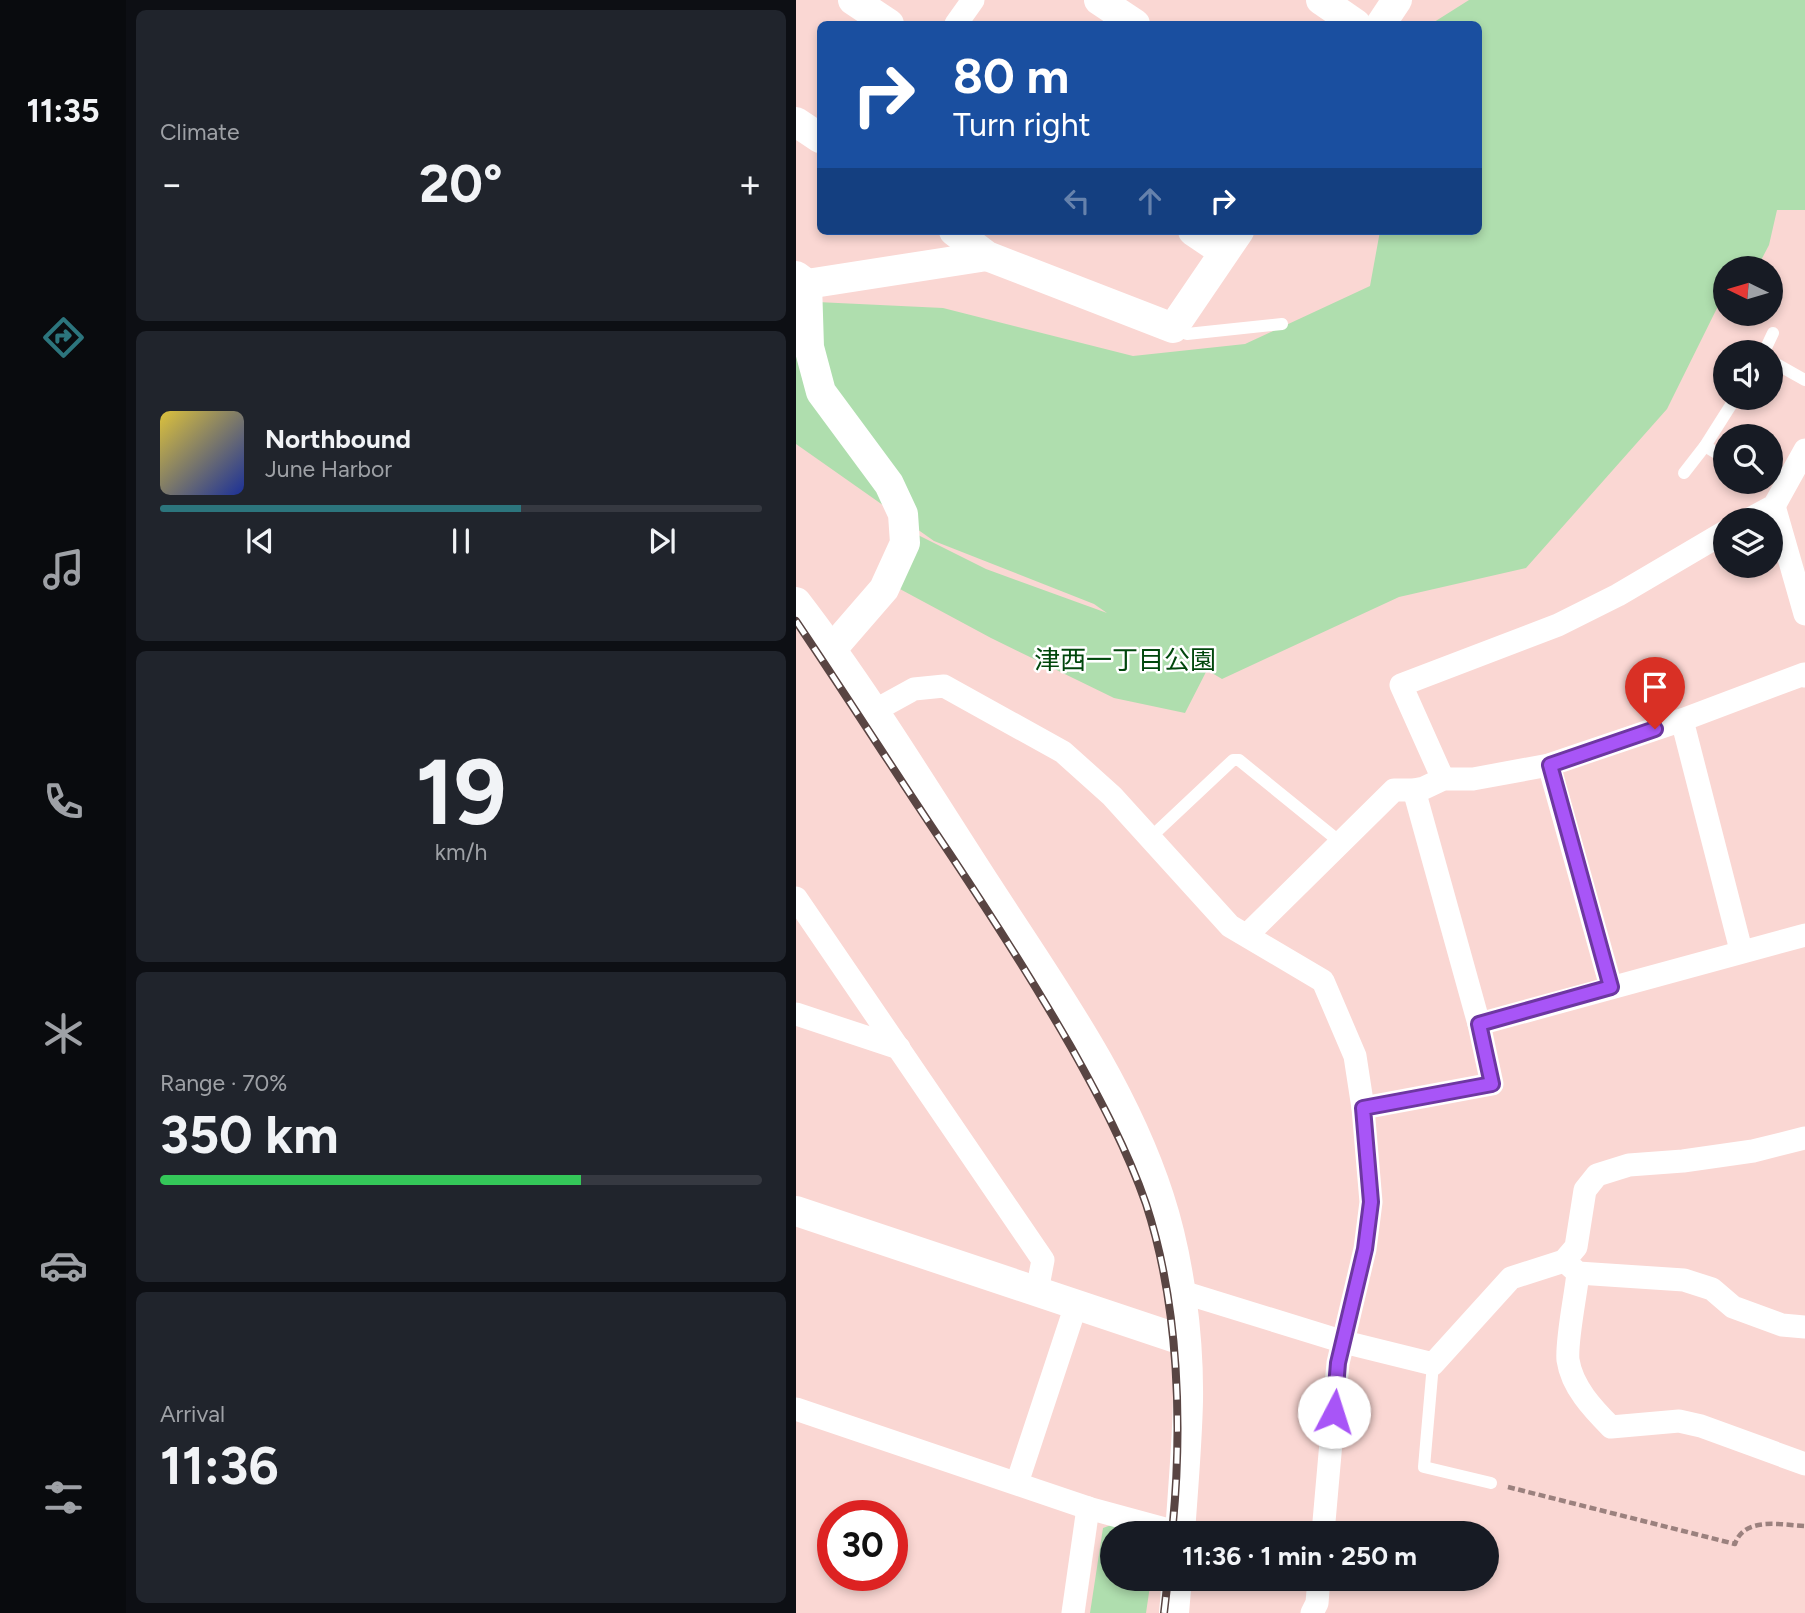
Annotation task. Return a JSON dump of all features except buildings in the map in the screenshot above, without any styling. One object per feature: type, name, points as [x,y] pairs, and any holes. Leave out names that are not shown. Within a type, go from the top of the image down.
[{"type":"street","points":[[853,0],[884,21]]},
{"type":"street","points":[[958,21],[973,0]]},
{"type":"street","points":[[1099,0],[1130,21]]},
{"type":"street","points":[[1321,0],[1351,21]]},
{"type":"street","points":[[1382,21],[1397,0]]},
{"type":"street","points":[[796,122],[817,136]]},
{"type":"street","points":[[959,235],[987,256],[1173,328],[1232,242],[1207,235]]},
{"type":"street","points":[[832,649],[884,589],[905,543],[903,514],[889,484],[821,392],[808,347],[802,280],[987,256]]},
{"type":"street","points":[[1770,508],[1774,506],[1805,450]]},
{"type":"street","points":[[1774,506],[1805,614]]},
{"type":"street","points":[[1443,779],[1401,685],[1558,625],[1618,596],[1713,539]]},
{"type":"street","points":[[796,602],[874,711],[1098,1059],[1134,1130],[1159,1198],[1179,1291],[1185,1341],[1188,1399],[1181,1521]]},
{"type":"street","points":[[1247,935],[1394,789],[1414,790],[1443,779],[1473,779],[1550,765],[1682,720],[1804,674]]},
{"type":"street","points":[[874,711],[914,689],[944,686],[1063,752],[1112,796],[1230,926],[1323,981],[1355,1056],[1363,1108],[1371,1202],[1365,1249],[1338,1363],[1324,1521]]},
{"type":"street","points":[[1682,720],[1741,950]]},
{"type":"street","points":[[1550,765],[1611,987]]},
{"type":"street","points":[[1363,1108],[1492,1084],[1479,1024],[1414,790]]},
{"type":"street","points":[[796,898],[1043,1260],[1037,1291]]},
{"type":"street","points":[[1479,1024],[1741,950],[1805,935]]},
{"type":"street","points":[[796,1014],[899,1048]]},
{"type":"street","points":[[1805,1138],[1753,1151],[1629,1165],[1597,1175],[1585,1190],[1571,1267],[1568,1357],[1580,1390],[1612,1427],[1679,1420],[1805,1464]]},
{"type":"street","points":[[796,1210],[1185,1341]]},
{"type":"street","points":[[1179,1291],[1344,1342],[1433,1364],[1511,1278],[1571,1267],[1684,1280],[1712,1289],[1733,1307],[1782,1325],[1805,1327]]},
{"type":"street","points":[[1017,1483],[1076,1305]]},
{"type":"street","points":[[796,1409],[1088,1508],[1136,1521]]},
{"type":"street","points":[[1072,1613],[1088,1508]]},
{"type":"street","points":[[1174,1613],[1176,1591]]},
{"type":"street","points":[[1312,1613],[1317,1603],[1318,1591]]},
{"type":"lane","points":[[1173,328],[1187,334],[1282,324]]},
{"type":"lane","points":[[1770,340],[1773,333]]},
{"type":"lane","points":[[1783,368],[1805,380]]},
{"type":"lane","points":[[1684,472],[1705,446],[1728,410]]},
{"type":"lane","points":[[1705,446],[1713,451]]},
{"type":"lane","points":[[1151,838],[1233,760],[1239,760],[1340,842]]},
{"type":"lane","points":[[1433,1364],[1424,1467],[1491,1483]]},
{"type":"path","points":[[1491,1483],[1735,1544],[1737,1538],[1749,1527],[1761,1524],[1805,1526]]},
{"type":"green space","name":"津西一丁目公園","points":[[1469,0],[1805,0],[1805,210],[1777,210],[1769,245],[1763,256],[1713,256],[1713,316],[1667,409],[1526,568],[1399,597],[1222,679],[1207,670],[1185,713],[1114,698],[991,638],[898,588],[918,535],[986,569],[1107,613],[1094,604],[934,541],[796,444],[796,301],[943,308],[1133,356],[1245,344],[1370,286],[1379,235],[1482,235],[1482,21],[1436,21]]},
{"type":"green space","points":[[1100,1548],[1100,1591],[1149,1591],[1146,1613],[1090,1613]]},
{"type":"railway","points":[[796,621],[1027,974],[1092,1085],[1130,1163],[1157,1243],[1172,1325],[1177,1409],[1173,1521]]},
{"type":"railway","points":[[1164,1613],[1167,1591]]},
{"type":"route","points":[[1334,1412],[1338,1363],[1365,1249],[1371,1202],[1363,1108],[1492,1084],[1479,1024],[1611,987],[1550,765],[1655,729]]}]
